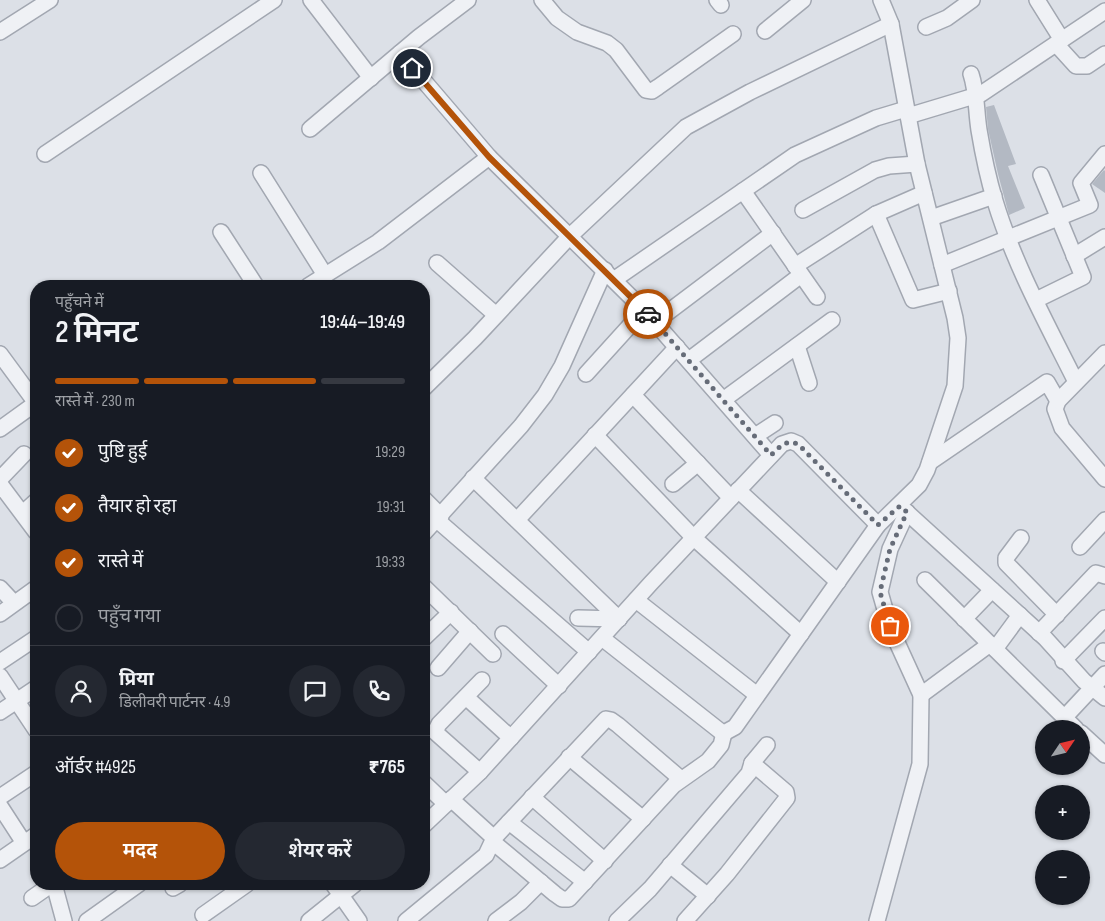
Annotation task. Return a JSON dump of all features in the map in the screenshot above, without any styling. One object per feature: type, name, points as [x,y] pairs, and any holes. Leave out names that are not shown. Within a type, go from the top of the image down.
[{"type":"street","points":[[0,32],[50,0]]},
{"type":"street","points":[[44,154],[274,0]]},
{"type":"street","points":[[311,0],[371,78]]},
{"type":"street","points":[[310,129],[400,53],[468,0]]},
{"type":"street","points":[[542,0],[558,18],[577,32],[608,43],[616,50],[646,90],[652,91],[733,34]]},
{"type":"street","points":[[765,31],[803,0]]},
{"type":"street","points":[[877,921],[920,764],[921,694],[890,626],[880,592],[890,549],[903,509],[919,485],[930,462],[955,386],[958,362],[958,338],[917,164],[891,24],[881,0]]},
{"type":"street","points":[[926,27],[947,18],[972,0]]},
{"type":"street","points":[[1037,0],[1059,42],[1076,66],[1087,66],[1105,54]]},
{"type":"street","points":[[430,527],[521,426],[544,396],[562,366],[610,274],[743,191],[795,155],[876,118],[975,96],[1005,79],[1105,11]]},
{"type":"street","points":[[430,382],[570,236],[686,127],[759,88],[891,24]]},
{"type":"street","points":[[400,53],[489,157],[610,274],[689,360],[771,455]]},
{"type":"street","points":[[971,74],[976,88],[975,96],[979,132],[994,196],[1008,237],[1076,382]]},
{"type":"street","points":[[942,265],[1090,204],[1081,183],[1105,154]]},
{"type":"street","points":[[318,280],[378,242],[489,157]]},
{"type":"street","points":[[803,210],[875,170],[889,166],[917,164]]},
{"type":"street","points":[[261,172],[325,276]]},
{"type":"street","points":[[1036,300],[1083,277],[1041,175]]},
{"type":"street","points":[[743,191],[817,297]]},
{"type":"street","points":[[689,360],[798,270],[876,214],[924,193]]},
{"type":"street","points":[[931,218],[994,196]]},
{"type":"street","points":[[876,214],[913,300],[948,291]]},
{"type":"street","points":[[220,232],[252,280]]},
{"type":"street","points":[[655,322],[773,233]]},
{"type":"street","points":[[1074,256],[1105,237]]},
{"type":"street","points":[[437,263],[496,315]]},
{"type":"street","points":[[586,374],[644,310]]},
{"type":"street","points":[[724,400],[832,320]]},
{"type":"street","points":[[796,346],[809,382]]},
{"type":"street","points":[[517,520],[677,347]]},
{"type":"street","points":[[1105,353],[1058,401],[1055,409],[1062,428],[1105,479]]},
{"type":"street","points":[[0,354],[30,395]]},
{"type":"street","points":[[930,462],[1047,382],[1058,401]]},
{"type":"street","points":[[632,395],[698,462],[838,582]]},
{"type":"street","points":[[0,429],[30,407]]},
{"type":"street","points":[[755,436],[776,423]]},
{"type":"street","points":[[595,435],[694,538],[801,634]]},
{"type":"street","points":[[430,819],[480,772],[636,600],[782,444],[791,441],[798,444],[878,525]]},
{"type":"street","points":[[0,479],[24,454]]},
{"type":"street","points":[[673,484],[698,462]]},
{"type":"street","points":[[474,478],[619,619]]},
{"type":"street","points":[[0,484],[30,524]]},
{"type":"street","points":[[23,514],[30,507]]},
{"type":"street","points":[[430,507],[439,518],[590,652]]},
{"type":"street","points":[[430,787],[449,801],[541,882],[566,899],[572,896],[681,779],[708,761],[721,745],[724,734],[735,727],[878,525],[903,509]]},
{"type":"street","points":[[903,509],[1020,615],[1039,633],[1063,661],[1099,693]]},
{"type":"street","points":[[1080,547],[1105,520]]},
{"type":"street","points":[[1021,538],[1006,558],[1006,563],[1057,615]]},
{"type":"street","points":[[1039,633],[1096,573],[1104,573]]},
{"type":"street","points":[[925,580],[1064,718],[1099,693],[1105,674]]},
{"type":"street","points":[[0,588],[14,603]]},
{"type":"street","points":[[964,619],[992,590]]},
{"type":"street","points":[[0,614],[30,592]]},
{"type":"street","points":[[430,593],[493,654]]},
{"type":"street","points":[[636,600],[757,695]]},
{"type":"street","points":[[430,632],[451,612]]},
{"type":"street","points":[[921,694],[992,647],[1020,615]]},
{"type":"street","points":[[578,618],[619,619]]},
{"type":"street","points":[[1063,661],[1105,618]]},
{"type":"street","points":[[438,668],[470,631]]},
{"type":"street","points":[[503,634],[559,686]]},
{"type":"street","points":[[602,638],[724,734]]},
{"type":"street","points":[[0,662],[30,642]]},
{"type":"street","points":[[0,676],[30,721]]},
{"type":"street","points":[[480,772],[435,732],[439,724],[482,680]]},
{"type":"street","points":[[0,712],[30,692]]},
{"type":"street","points":[[466,696],[511,738]]},
{"type":"street","points":[[416,918],[486,855],[493,840],[568,757],[606,719],[611,720],[681,779]]},
{"type":"street","points":[[1090,742],[1105,755]]},
{"type":"street","points":[[617,921],[670,865],[749,773],[752,763],[767,745]]},
{"type":"street","points":[[568,757],[643,819]]},
{"type":"street","points":[[685,921],[708,896],[787,798],[786,792],[752,763]]},
{"type":"street","points":[[0,797],[30,777]]},
{"type":"street","points":[[532,797],[605,861]]},
{"type":"street","points":[[0,806],[30,839],[0,860]]},
{"type":"street","points":[[509,822],[584,882]]},
{"type":"street","points":[[670,865],[708,896]]},
{"type":"street","points":[[496,921],[521,902],[541,882]]},
{"type":"street","points":[[32,898],[44,890]]},
{"type":"street","points":[[55,890],[64,921]]},
{"type":"street","points":[[87,921],[131,890]]},
{"type":"street","points":[[203,915],[238,890]]},
{"type":"street","points":[[309,921],[337,890],[359,921]]},
{"type":"building","points":[[994,105],[1016,164],[1008,166],[1025,208],[1009,215],[988,129],[986,107]]},
{"type":"building","points":[[1105,171],[1105,193],[1092,184]]},
{"type":"way so far","points":[[648,314],[771,455],[782,444],[791,441],[798,444],[878,525],[900,506],[907,512],[890,549],[882,577],[880,592],[890,626]]},
{"type":"route","points":[[412,68],[489,157],[615,279],[648,314]]}]
